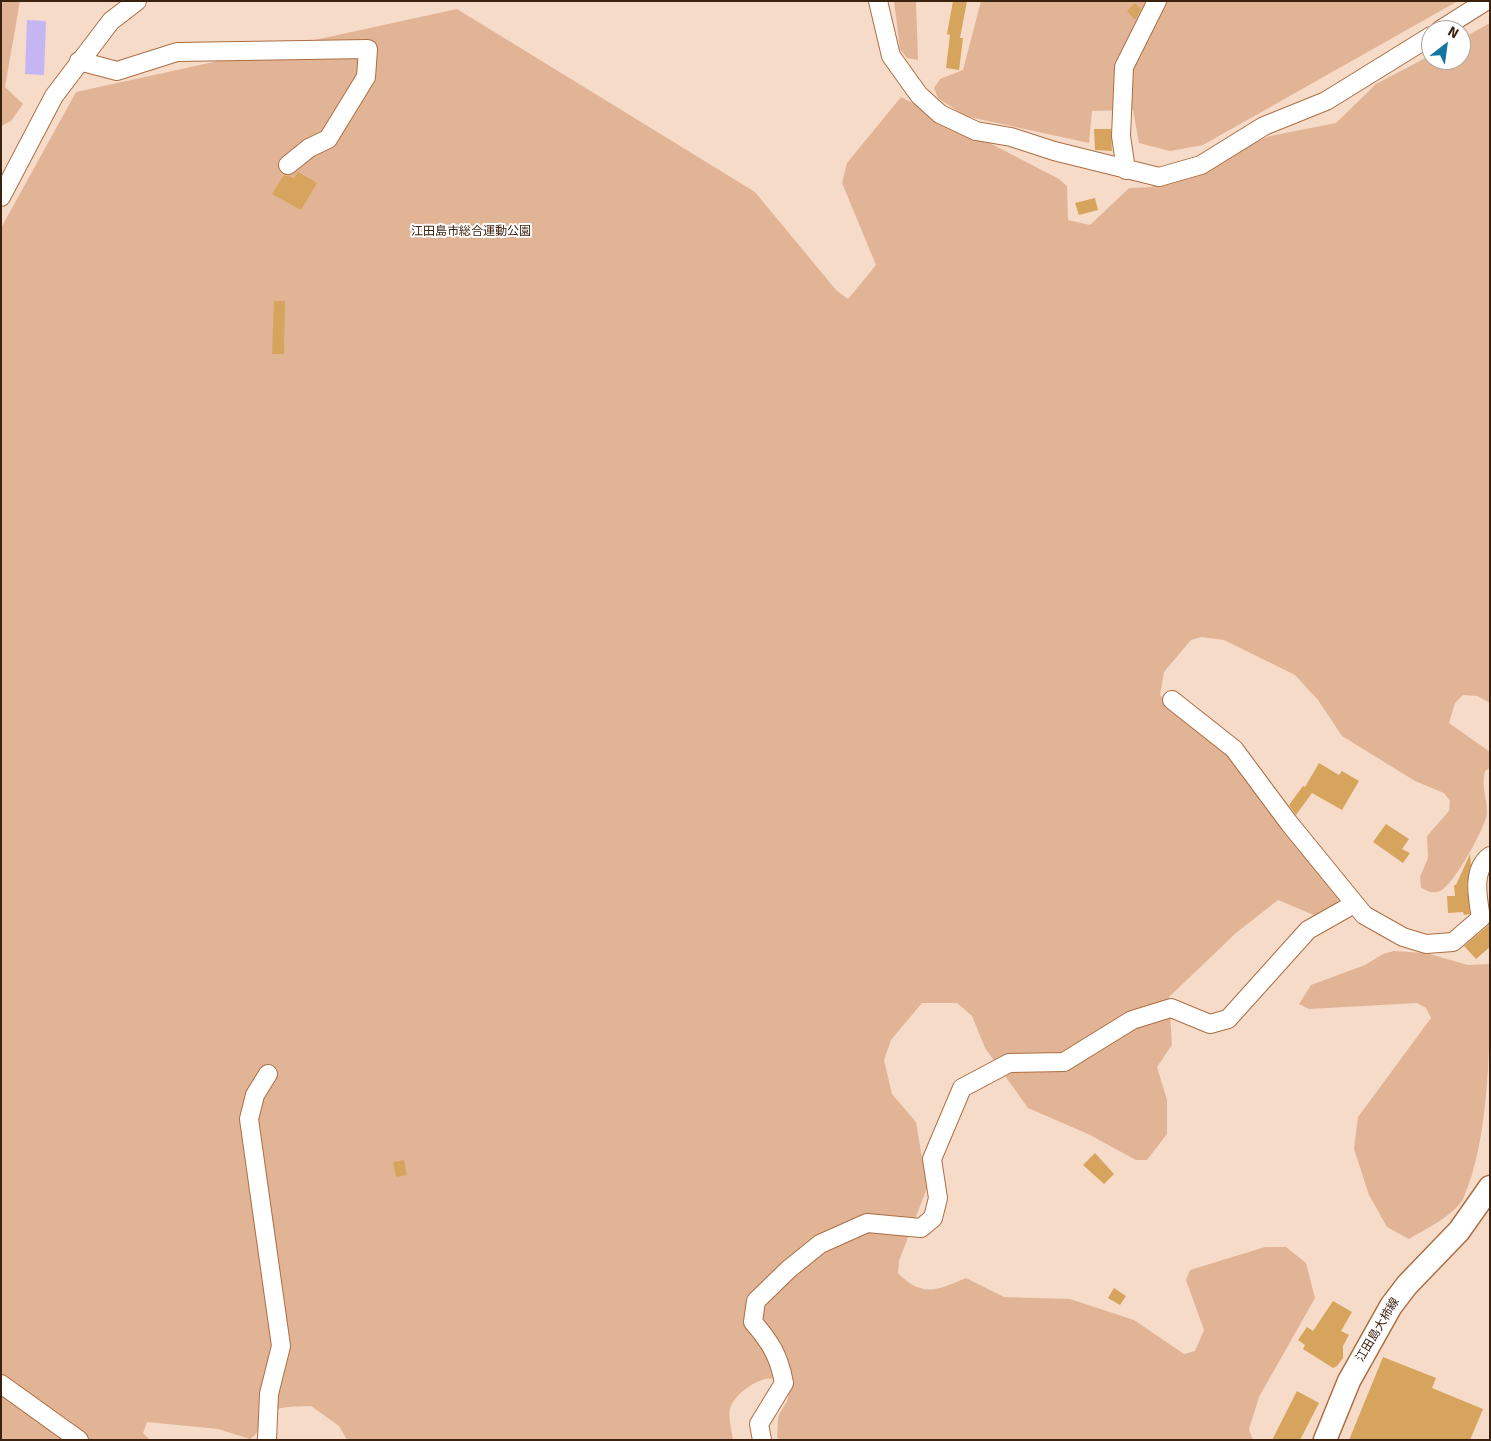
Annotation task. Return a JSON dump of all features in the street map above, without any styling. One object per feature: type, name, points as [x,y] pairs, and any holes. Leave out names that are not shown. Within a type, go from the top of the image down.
[{"type":"main road","name":"江田島大柿線","points":[[1324,1440],[1349,1381],[1391,1306],[1407,1285],[1459,1231],[1490,1187]]},
{"type":"street","points":[[1,197],[54,96],[79,61],[111,22],[137,1]]},
{"type":"street","points":[[878,1],[891,56],[919,95],[940,114],[976,131],[1011,137],[1126,170],[1159,177],[1201,165],[1264,126],[1326,101],[1421,42]]},
{"type":"street","points":[[1126,170],[1120,136],[1124,67],[1157,1]]},
{"type":"street","points":[[1456,20],[1486,1]]},
{"type":"street","points":[[79,61],[117,71],[176,52],[368,49],[366,77],[328,139],[309,148],[288,165]]},
{"type":"street","points":[[1172,700],[1234,749],[1289,823],[1364,915],[1402,937],[1426,944],[1453,942],[1481,918],[1476,883],[1486,859],[1490,856]]},
{"type":"street","points":[[762,1440],[759,1424],[784,1383],[781,1366],[772,1344],[753,1322],[756,1301],[789,1269],[820,1244],[867,1223],[921,1228],[933,1218],[938,1198],[932,1159],[962,1088],[1009,1063],[1064,1062],[1132,1020],[1171,1008],[1210,1024],[1228,1019],[1308,930],[1354,904]]},
{"type":"street","points":[[266,1440],[269,1394],[282,1346],[249,1119],[255,1095],[268,1074]]},
{"type":"street","points":[[1,1384],[79,1440]]},
{"type":"green space","points":[[1,1],[20,1],[5,87],[23,104],[11,121],[1,126]]},
{"type":"green space","points":[[894,1],[916,1],[918,60],[907,58],[900,49]]},
{"type":"green space","points":[[981,1],[1458,1],[1424,20],[1421,20],[1421,22],[1203,145],[1170,151],[1139,143],[1133,110],[1092,111],[1089,143],[965,116],[938,98],[934,88],[940,79],[963,70]]},
{"type":"green space","name":"江田島市総合運動公園","points":[[457,9],[755,192],[836,290],[848,299],[876,265],[842,183],[847,163],[901,97],[1059,179],[1067,186],[1068,220],[1090,225],[1129,188],[1151,187],[1270,136],[1336,123],[1376,84],[1421,60],[1421,70],[1471,70],[1471,33],[1490,23],[1490,703],[1477,696],[1463,695],[1455,703],[1449,723],[1490,752],[1490,768],[1485,771],[1484,782],[1487,813],[1481,830],[1468,855],[1446,887],[1437,892],[1421,888],[1420,877],[1428,858],[1427,836],[1449,811],[1450,801],[1444,793],[1415,781],[1342,736],[1318,700],[1295,675],[1224,640],[1202,637],[1191,640],[1164,672],[1160,695],[1174,712],[1222,748],[1341,898],[1321,918],[1278,900],[1236,933],[1169,997],[1172,1045],[1157,1067],[1167,1100],[1167,1134],[1147,1160],[1136,1160],[1088,1134],[1028,1108],[985,1048],[972,1016],[957,1003],[922,1003],[891,1040],[884,1060],[892,1094],[916,1122],[927,1188],[899,1261],[898,1273],[915,1286],[923,1289],[939,1288],[966,1278],[1004,1297],[1070,1299],[1134,1320],[1184,1354],[1195,1351],[1204,1330],[1186,1280],[1190,1270],[1265,1247],[1286,1247],[1306,1263],[1315,1298],[1259,1397],[1249,1429],[1253,1440],[779,1440],[777,1437],[778,1417],[788,1400],[789,1394],[783,1382],[776,1378],[757,1382],[748,1387],[733,1402],[729,1416],[733,1440],[347,1440],[339,1426],[311,1406],[283,1408],[273,1411],[266,1417],[257,1433],[250,1439],[218,1429],[147,1422],[143,1433],[150,1440],[1,1440],[1,228],[76,92]]},
{"type":"green space","points":[[1394,951],[1426,953],[1468,965],[1490,964],[1487,1084],[1479,1146],[1472,1174],[1463,1199],[1458,1205],[1439,1222],[1409,1239],[1387,1227],[1369,1195],[1354,1149],[1358,1117],[1431,1018],[1426,1008],[1417,1003],[1309,1009],[1299,1004],[1311,985],[1365,965],[1383,954]]},
{"type":"shaded area","points":[[27,20],[46,21],[44,75],[25,74]]},
{"type":"building","points":[[953,1],[967,1],[960,38],[963,38],[959,70],[946,68],[950,35],[947,34]]},
{"type":"building","points":[[1135,3],[1141,9],[1135,20],[1127,11]]},
{"type":"building","points":[[1094,129],[1111,129],[1112,151],[1095,150]]},
{"type":"building","points":[[298,172],[317,183],[301,210],[272,194],[284,175],[294,178]]},
{"type":"building","points":[[1095,198],[1098,210],[1079,215],[1075,203]]},
{"type":"building","points":[[274,301],[285,301],[284,354],[272,354]]},
{"type":"building","points":[[1319,763],[1339,775],[1342,771],[1359,781],[1342,810],[1312,793],[1296,815],[1289,805],[1303,786],[1305,787]]},
{"type":"building","points":[[1386,824],[1409,839],[1402,849],[1410,853],[1403,863],[1373,842]]},
{"type":"building","points":[[1470,854],[1471,865],[1467,885],[1470,914],[1464,915],[1463,912],[1448,913],[1447,896],[1455,896],[1454,885],[1456,885]]},
{"type":"building","points":[[1490,924],[1490,947],[1476,959],[1464,946]]},
{"type":"building","points":[[1095,1153],[1114,1174],[1104,1184],[1083,1165]]},
{"type":"building","points":[[404,1160],[407,1175],[396,1177],[393,1162]]},
{"type":"building","points":[[1114,1288],[1126,1296],[1120,1305],[1108,1298]]},
{"type":"building","points":[[1333,1301],[1352,1312],[1341,1331],[1349,1335],[1343,1346],[1343,1358],[1333,1368],[1303,1349],[1305,1345],[1298,1340],[1307,1327],[1313,1331]]},
{"type":"building","points":[[1383,1357],[1436,1378],[1432,1388],[1483,1409],[1470,1440],[1349,1440]]},
{"type":"building","points":[[1297,1391],[1319,1403],[1300,1440],[1272,1440]]}]
